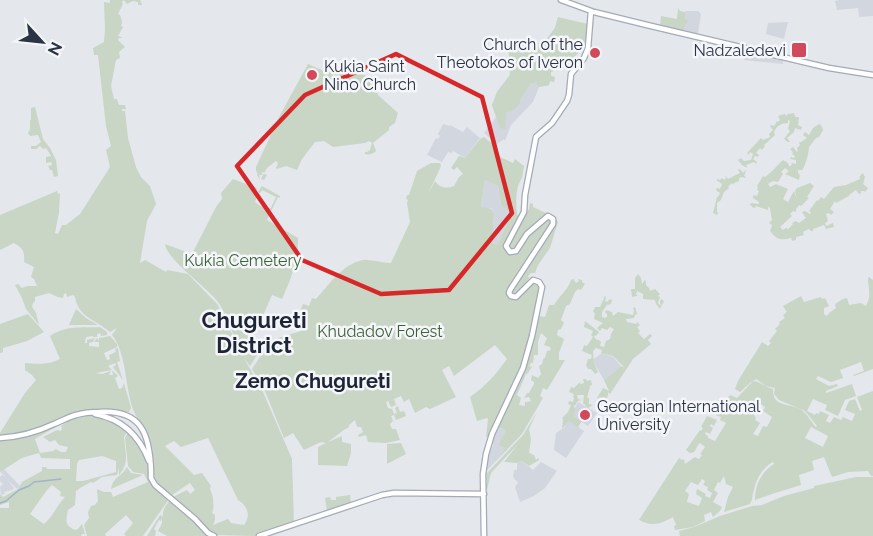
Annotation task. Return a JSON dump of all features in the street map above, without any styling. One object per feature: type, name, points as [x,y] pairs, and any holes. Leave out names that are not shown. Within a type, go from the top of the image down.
[{"type":"main road","points":[[561,0],[591,11],[641,24],[799,61],[873,75]]},
{"type":"main road","points":[[484,536],[483,474],[489,440],[523,368],[542,287],[539,282],[533,280],[516,297],[509,294],[553,224],[553,219],[550,216],[544,218],[527,234],[516,251],[510,252],[506,246],[522,216],[536,137],[552,123],[567,101],[571,74],[584,58],[588,48],[591,11]]},
{"type":"main road","points":[[115,420],[112,417],[117,412]]},
{"type":"main road","points":[[0,438],[21,436],[74,415],[117,412],[125,414],[133,419],[146,436],[151,478],[155,485],[214,536]]},
{"type":"main road","points":[[89,413],[115,420],[128,428],[148,459],[151,472]]},
{"type":"main road","points":[[139,442],[144,442],[146,436]]},
{"type":"main road","points":[[259,536],[382,495],[394,493],[484,494]]},
{"type":"highlighted area","points":[[396,54],[482,97],[512,213],[449,290],[381,294],[302,260],[237,166],[305,95]]},
{"type":"shaded area","points":[[873,0],[873,16],[859,17],[858,8],[837,10],[835,1]]},
{"type":"shaded area","points":[[685,11],[698,11],[701,14],[698,33],[684,33]]},
{"type":"shaded area","points":[[558,17],[586,50],[582,49],[572,59],[567,57],[557,63],[554,71],[551,72],[551,76],[555,77],[554,82],[550,81],[549,85],[539,87],[533,102],[511,125],[505,141],[504,139],[497,144],[484,133],[496,117],[492,105],[497,92],[510,75],[509,54],[505,44],[522,41],[523,38],[533,43],[545,42],[555,28]]},
{"type":"shaded area","points":[[788,22],[784,39],[766,34],[768,23]]},
{"type":"shaded area","points":[[746,51],[783,59],[783,64],[744,60]]},
{"type":"shaded area","points":[[443,124],[463,132],[467,127],[480,138],[465,158],[453,151],[448,152],[442,162],[427,155],[436,138],[440,136],[438,134]]},
{"type":"shaded area","points":[[485,180],[498,186],[501,205],[509,211],[510,218],[497,245],[492,243],[493,210],[481,208]]},
{"type":"shaded area","points":[[602,353],[613,357],[621,366],[604,380],[594,363],[594,359]]},
{"type":"shaded area","name":"Georgian International University","points":[[578,402],[597,413],[588,426],[574,417],[574,410]]},
{"type":"shaded area","points":[[569,420],[584,431],[566,458],[554,450],[556,433],[564,428]]},
{"type":"shaded area","points":[[498,427],[505,432],[498,445],[505,448],[487,470],[488,457],[494,444],[490,443]]},
{"type":"shaded area","points":[[522,461],[533,470],[541,462],[557,471],[545,488],[520,502],[515,487],[518,483],[513,475],[514,470],[517,470],[517,463]]},
{"type":"shaded area","points":[[4,469],[20,486],[17,489],[7,479],[14,488],[1,495],[0,487],[3,484],[0,477],[2,475],[6,477],[0,472]]},
{"type":"green space","name":"Kukia Cemetery","points":[[110,0],[124,0],[118,14],[123,27],[118,36],[122,38],[118,40],[125,47],[119,52],[120,58],[116,60],[111,86],[114,99],[117,99],[119,105],[125,105],[126,109],[122,111],[125,111],[128,138],[136,167],[141,177],[150,186],[156,204],[147,221],[140,263],[145,260],[166,272],[167,270],[188,274],[218,305],[237,345],[218,302],[173,258],[165,244],[192,254],[222,199],[221,193],[233,179],[257,188],[255,193],[258,195],[255,202],[262,207],[271,208],[276,197],[262,190],[258,192],[262,186],[280,196],[267,220],[298,238],[296,262],[282,299],[272,295],[249,347],[259,352],[250,366],[244,358],[263,392],[292,459],[294,524],[254,536],[217,535],[213,531],[213,534],[173,497],[187,490],[190,494],[195,490],[190,483],[172,495],[163,489],[155,477],[150,439],[135,414],[121,352],[112,335],[117,328],[110,332],[88,318],[80,310],[75,297],[73,295],[67,297],[66,293],[63,298],[49,293],[35,297],[32,307],[39,325],[26,309],[15,285],[19,284],[21,288],[37,286],[31,277],[34,267],[24,262],[23,251],[14,243],[0,250],[0,215],[57,191],[58,194],[60,193],[55,233],[58,234],[62,225],[66,225],[80,214],[110,167],[106,150],[111,146],[106,126],[98,55],[94,55],[93,48],[104,42],[104,2],[110,3]],"holes":[[[208,438],[238,500],[247,511],[244,525],[231,523],[228,519],[213,525],[215,515],[212,513],[211,486],[202,473],[194,475],[165,446],[174,441],[181,447]]]},
{"type":"green space","points":[[124,0],[140,0],[142,5],[133,1],[127,4]]},
{"type":"green space","points":[[678,8],[685,12],[685,19],[688,20],[684,33],[660,26],[661,16],[677,19]]},
{"type":"green space","points":[[558,17],[588,24],[586,50],[582,49],[572,59],[567,57],[557,63],[554,71],[551,72],[551,76],[555,77],[554,82],[550,81],[549,85],[539,87],[536,82],[530,84],[517,107],[506,112],[505,127],[507,129],[500,128],[492,105],[497,92],[510,75],[509,54],[505,44],[520,54],[535,51],[536,44],[545,41],[555,28]]},
{"type":"green space","points":[[308,64],[324,71],[354,64],[371,82],[378,95],[398,113],[395,123],[373,143],[376,151],[372,154],[365,154],[370,150],[372,143],[369,141],[333,147],[324,141],[315,142],[297,170],[286,166],[277,169],[276,161],[261,173],[263,175],[259,175],[260,180],[256,167],[279,117]]},
{"type":"green space","points":[[35,107],[43,139],[56,160],[58,176],[54,177],[48,166],[52,165],[51,162],[46,163],[46,157],[51,156],[46,148],[43,149],[40,146],[31,149],[31,146],[36,146],[41,142],[38,135],[30,136],[28,133],[31,108]]},
{"type":"green space","points":[[794,113],[795,117],[799,117],[798,125],[802,127],[801,130],[795,128],[787,138],[790,142],[784,139],[790,131],[788,120],[788,123],[776,128],[775,135],[762,150],[760,148],[756,153],[758,157],[755,156],[753,159],[757,162],[756,164],[754,162],[746,165],[747,168],[742,165],[738,160],[741,158],[744,161],[751,160],[753,154],[747,153],[761,138],[763,140],[770,137],[769,134],[773,130],[770,126],[774,126],[780,120],[778,116]]},
{"type":"green space","points":[[819,124],[823,130],[809,147],[804,166],[802,170],[798,170],[799,180],[785,174],[789,171],[785,168],[778,182],[773,181],[768,184],[770,187],[776,184],[788,189],[783,199],[788,202],[794,191],[797,199],[795,191],[797,188],[810,183],[814,186],[807,197],[809,198],[801,206],[799,205],[796,212],[793,211],[790,214],[792,216],[780,227],[783,230],[788,229],[792,223],[796,221],[799,223],[806,218],[802,212],[810,214],[809,211],[817,200],[821,197],[824,199],[834,187],[860,179],[863,173],[865,177],[863,184],[868,188],[865,192],[861,191],[859,194],[856,190],[836,203],[835,201],[830,209],[834,212],[831,215],[826,214],[828,221],[825,223],[826,226],[833,223],[834,227],[826,229],[824,225],[813,231],[809,229],[803,232],[804,235],[792,241],[791,238],[778,239],[770,231],[772,225],[769,223],[772,220],[770,208],[768,207],[768,210],[752,207],[751,203],[759,204],[753,195],[757,196],[759,191],[757,186],[763,176],[765,177],[783,160],[789,166],[792,163],[796,164],[796,160],[790,159],[795,156],[790,149],[793,147],[797,152],[799,142],[807,138],[803,135],[805,132],[809,135]]},
{"type":"green space","name":"Khudadov Forest","points":[[484,137],[496,147],[500,157],[513,163],[515,159],[524,166],[516,196],[517,215],[520,216],[505,242],[506,252],[510,254],[545,220],[550,218],[552,222],[507,290],[508,297],[516,299],[533,282],[542,290],[519,380],[489,437],[486,437],[488,419],[477,421],[470,397],[490,380],[507,359],[495,345],[454,376],[449,366],[442,370],[456,397],[415,413],[409,399],[404,402],[401,396],[394,399],[396,405],[391,407],[388,401],[386,402],[394,414],[397,413],[395,408],[398,406],[400,412],[404,411],[406,416],[396,420],[394,415],[391,416],[393,421],[390,424],[392,429],[396,429],[400,440],[386,443],[368,442],[366,435],[359,437],[358,435],[363,432],[361,427],[357,427],[355,420],[328,442],[342,436],[342,442],[351,444],[347,466],[318,465],[318,447],[326,443],[321,442],[304,450],[293,433],[284,438],[265,391],[252,369],[278,338],[301,331],[307,317],[299,314],[303,304],[309,306],[312,298],[316,299],[342,270],[363,260],[391,263],[410,222],[406,199],[417,171],[431,163],[440,163],[441,166],[428,194],[435,181],[443,187],[454,186],[463,174],[457,167],[454,170],[451,168],[459,156],[465,158]],"holes":[[[485,180],[498,186],[501,205],[509,211],[510,218],[497,245],[492,243],[493,211],[481,207]]]},
{"type":"green space","points":[[739,169],[744,173],[746,171],[744,176],[746,177],[739,178],[739,181],[728,187],[717,203],[717,215],[713,213],[720,193],[716,190],[720,189],[722,184],[716,180],[722,178],[724,180],[725,175],[728,179],[740,173]]},
{"type":"green space","points":[[530,203],[533,207],[548,212],[548,216],[519,246],[510,252],[507,242],[529,209]]},
{"type":"green space","points":[[556,219],[558,222],[550,248],[535,273],[528,276],[529,278],[517,294],[512,294],[512,289],[556,224]]},
{"type":"green space","points":[[638,274],[642,284],[645,280],[650,291],[655,289],[660,294],[658,303],[661,306],[661,299],[664,301],[660,309],[655,300],[643,299],[643,294],[637,291],[637,296],[632,297],[631,289],[635,289],[635,278]]},
{"type":"green space","points":[[868,278],[873,280],[873,369],[854,376],[864,371],[861,362],[840,370],[843,378],[831,382],[818,376],[816,379],[829,386],[837,384],[838,386],[826,393],[852,384],[856,396],[845,400],[838,416],[825,410],[827,405],[813,399],[807,411],[815,415],[820,411],[829,415],[826,421],[830,423],[834,417],[841,420],[843,417],[852,421],[855,414],[845,410],[849,401],[855,399],[860,411],[862,410],[857,397],[873,391],[873,476],[868,471],[848,472],[832,477],[824,457],[812,461],[814,470],[799,475],[801,485],[755,500],[760,479],[774,464],[773,462],[763,470],[758,478],[750,504],[724,512],[733,487],[726,484],[724,476],[714,490],[718,493],[713,502],[722,507],[713,517],[711,512],[704,515],[705,521],[693,527],[675,530],[673,517],[656,524],[639,520],[679,458],[684,459],[685,464],[695,457],[699,459],[702,455],[700,454],[705,447],[700,443],[694,452],[690,453],[686,450],[703,428],[701,427],[707,416],[717,420],[714,426],[711,424],[710,426],[713,428],[710,434],[706,432],[705,434],[715,441],[726,423],[716,415],[718,400],[726,401],[730,395],[737,398],[753,381],[740,392],[735,389],[762,342],[768,346],[771,343],[769,341],[777,331],[775,329],[785,318],[783,315],[787,312],[783,306],[801,296],[804,302],[821,297],[825,298],[829,306],[824,308],[824,314],[827,316],[836,308],[835,304],[843,299],[847,298],[849,305],[861,303],[866,306],[869,295]],"holes":[[[766,386],[775,388],[774,394],[779,400],[795,407],[776,400],[774,395],[773,389]],[[751,403],[759,403],[765,407],[763,411],[772,417],[767,427],[763,426],[758,436],[753,434],[760,423],[755,420],[749,407]],[[800,409],[805,411],[817,426],[816,427]],[[811,427],[828,436],[823,447],[805,438]],[[702,479],[705,481],[703,485],[708,487],[707,490],[712,493],[710,498],[697,489],[696,494],[702,498],[699,506],[687,502],[689,494],[685,491],[691,482],[698,485]]]},
{"type":"green space","points":[[573,279],[576,283],[578,279],[582,280],[585,284],[581,290],[578,289],[575,292],[570,304],[566,306],[561,320],[564,323],[558,330],[557,335],[564,339],[559,360],[565,360],[547,390],[543,388],[540,396],[543,398],[522,434],[499,458],[505,448],[498,445],[505,432],[498,427],[525,371],[539,316],[545,317],[549,305],[554,305]],"holes":[[[541,333],[547,338],[544,345],[550,347],[551,350],[547,351],[539,366],[541,374],[538,378],[532,375],[531,380],[534,384],[524,398],[529,397],[531,401],[525,402],[525,406],[519,405],[521,398],[517,395],[526,374],[532,367],[529,366],[533,363],[534,355],[538,355]]]},
{"type":"green space","points":[[605,296],[605,301],[612,300],[602,312],[602,317],[607,317],[606,310],[612,312],[613,316],[618,312],[633,315],[635,307],[637,314],[634,318],[626,319],[627,322],[636,324],[637,322],[640,325],[637,327],[640,331],[638,333],[644,339],[650,334],[652,336],[648,340],[651,344],[633,359],[610,394],[608,392],[608,396],[599,409],[604,400],[597,398],[603,388],[609,391],[604,380],[621,366],[625,368],[613,356],[601,353],[602,350],[596,348],[593,351],[594,363],[598,372],[595,374],[586,365],[592,355],[582,351],[584,345],[587,346],[593,337],[591,335],[593,331],[584,327],[585,321],[599,332],[594,337],[601,342],[600,346],[604,347],[606,341],[610,339],[614,329],[602,328],[600,331],[597,328],[603,323],[594,319],[595,313],[593,312],[595,307],[600,307]]},
{"type":"green space","points":[[76,309],[86,318],[98,325],[69,325]]},
{"type":"green space","points":[[28,314],[44,332],[27,341],[3,348],[3,352],[0,353],[0,324]]},
{"type":"green space","points":[[100,327],[107,332],[107,335],[101,336],[100,333],[97,337],[86,337],[85,343],[95,338],[89,346],[99,347],[99,342],[94,342],[97,338],[99,341],[99,338],[110,336],[117,347],[104,353],[107,360],[110,359],[109,355],[116,352],[115,349],[118,348],[120,361],[117,362],[123,380],[113,367],[115,363],[108,366],[112,370],[95,373],[102,374],[111,371],[109,375],[113,375],[113,371],[118,376],[115,378],[119,389],[124,383],[131,408],[129,412],[73,413],[48,426],[13,436],[0,436],[25,393],[36,380],[25,370],[25,363],[39,364],[60,359],[50,336],[56,332],[74,328]]},
{"type":"green space","points":[[583,379],[591,380],[592,385],[587,398],[589,398],[589,404],[593,405],[588,408],[583,403],[584,395],[577,395],[578,399],[582,400],[578,401],[574,407],[574,417],[582,421],[578,427],[569,421],[562,429],[562,418],[571,405],[568,404],[569,401],[573,402],[574,398],[574,394],[569,392],[571,387],[574,388],[580,382],[580,384],[584,383]]},
{"type":"green space","points":[[113,412],[112,417],[131,432],[127,432],[124,437],[126,461],[119,475],[119,468],[117,475],[102,477],[76,491],[75,505],[68,510],[67,522],[75,530],[82,524],[85,534],[81,536],[0,536],[0,508],[9,508],[9,502],[0,505],[0,494],[3,497],[18,489],[22,482],[42,471],[42,467],[70,469],[70,459],[41,458],[39,453],[22,458],[0,472],[0,439],[9,439],[66,421],[35,439],[40,453],[56,449],[66,452],[68,447],[59,445],[55,440],[50,442],[43,437],[57,430],[61,431],[61,426],[80,415]],"holes":[[[102,456],[116,461],[116,472],[76,481],[79,460]],[[52,485],[61,492],[60,496],[65,497],[44,524],[30,514]]]},
{"type":"green space","points":[[537,412],[529,429],[531,439],[529,453],[539,460],[529,466],[522,461],[504,462],[518,444],[491,473],[487,490],[487,473],[523,435]]},
{"type":"green space","points":[[130,433],[148,462],[151,483],[169,499],[143,536],[124,534],[133,523],[126,515],[105,534],[106,536],[87,536],[84,525],[89,518],[88,512],[91,506],[98,501],[97,489],[111,492],[113,497],[148,482],[144,474],[133,472],[128,466],[125,438]]},
{"type":"green space","points":[[401,443],[406,454],[387,464],[387,444]]},
{"type":"green space","points":[[127,467],[131,473],[143,475],[111,489],[113,482]]},
{"type":"green space","points":[[856,477],[873,477],[873,536],[680,536],[679,531],[720,516],[762,505],[814,488],[814,486]]},
{"type":"green space","points":[[350,495],[351,503],[327,511],[325,498],[330,497],[331,500],[336,500],[336,497]]},
{"type":"green space","points":[[171,500],[208,536],[167,536],[158,531],[162,518],[154,529],[155,536],[147,536],[160,515],[163,517],[165,507]]},
{"type":"waterway","points":[[0,503],[34,482],[61,479]]},
{"type":"place","name":"Nadzaledevi","points":[[799,50]]},
{"type":"place","name":"Church of the Theotokos of Iveron","points":[[595,53]]},
{"type":"place","name":"Kukia Saint Nino Church","points":[[312,75]]},
{"type":"place","name":"Georgian International University","points":[[585,415]]},
{"type":"district","name":"Chugureti District","points":[[254,332]]},
{"type":"district","name":"Zemo Chugureti","points":[[313,381]]}]
